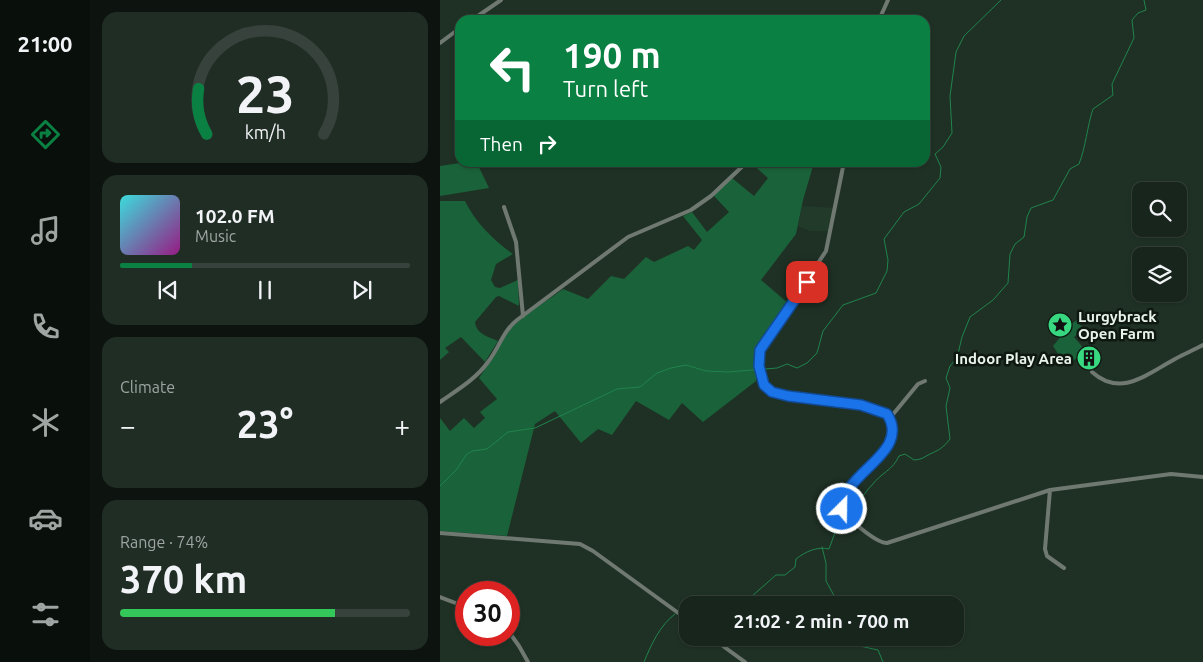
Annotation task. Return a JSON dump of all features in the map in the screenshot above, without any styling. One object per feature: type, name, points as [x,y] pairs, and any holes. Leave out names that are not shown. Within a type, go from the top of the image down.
[{"type":"street","points":[[479,15],[501,0]]},
{"type":"street","points":[[881,15],[888,0]]},
{"type":"street","points":[[440,43],[455,32]]},
{"type":"street","points":[[440,402],[481,371],[491,358],[507,329],[523,316],[624,240],[691,210],[741,167]]},
{"type":"street","points":[[843,167],[826,251],[798,297],[763,346],[759,354],[759,366],[764,385],[772,392],[788,396],[872,407],[890,418],[894,432],[891,441],[848,492],[842,506],[845,514],[875,539],[890,543],[975,513],[1050,490],[1170,474],[1203,477]]},
{"type":"street","points":[[504,207],[516,242],[523,316]]},
{"type":"street","points":[[1092,372],[1107,382],[1138,381],[1176,358],[1203,345]]},
{"type":"street","points":[[890,418],[918,384],[925,381]]},
{"type":"street","points":[[1050,490],[1045,549],[1047,556],[1064,568]]},
{"type":"street","points":[[440,533],[580,544],[593,551],[679,613]]},
{"type":"street","points":[[440,597],[455,602]]},
{"type":"street","points":[[519,646],[528,662]]},
{"type":"street","points":[[723,646],[745,662]]},
{"type":"shaded area","points":[[802,206],[834,208],[829,231],[810,231],[798,226]]},
{"type":"green space","points":[[455,164],[455,167],[479,167],[489,188],[440,196],[440,166]]},
{"type":"green space","points":[[756,167],[813,167],[796,234],[761,280],[789,304],[756,348],[756,381],[703,422],[682,403],[669,420],[636,401],[612,435],[598,429],[581,443],[555,411],[535,424],[507,536],[440,531],[440,418],[450,431],[464,418],[474,428],[485,418],[480,412],[497,399],[479,378],[513,326],[563,289],[588,299],[611,276],[624,279],[646,257],[654,262],[688,246],[694,250],[702,240],[683,216],[692,212],[707,232],[729,212],[713,195],[732,178],[754,196],[768,178]]},
{"type":"green space","points":[[440,201],[465,201],[474,216],[486,230],[513,254],[496,264],[491,280],[495,287],[500,288],[518,280],[519,306],[499,296],[496,297],[475,322],[480,332],[498,341],[485,362],[461,337],[445,348],[449,352],[440,360]]},
{"type":"green space","points":[[1077,320],[1084,330],[1074,337],[1086,351],[1066,366],[1053,346],[1071,324]]},
{"type":"building","name":"Indoor Play Area","points":[[1093,349],[1098,356],[1090,363],[1092,366],[1088,369],[1080,359]]},
{"type":"waterway","points":[[440,486],[457,469],[466,455],[472,451],[487,449],[508,432],[535,428],[617,389],[640,387],[657,373],[671,368],[686,365],[706,371],[728,372],[777,368],[787,364],[797,368],[807,363],[817,353],[823,331],[843,305],[876,293],[887,271],[888,260],[884,239],[904,212],[919,204],[940,178],[941,167],[935,154],[943,147],[952,133],[950,96],[956,52],[964,36],[1001,0]]},
{"type":"waterway","points":[[850,515],[869,488],[894,465],[899,456],[905,454],[914,460],[921,459],[941,448],[950,439],[946,406],[950,388],[946,378],[950,366],[957,358],[962,337],[970,317],[993,300],[1008,283],[1010,254],[1015,244],[1024,237],[1027,217],[1031,208],[1053,200],[1070,169],[1079,164],[1093,109],[1113,95],[1112,84],[1134,38],[1132,20],[1138,13],[1146,10],[1144,0]]},
{"type":"waterway","points":[[752,596],[776,575],[785,575],[795,567],[796,559],[803,554],[816,549],[829,549],[837,527],[847,518]]},
{"type":"waterway","points":[[822,547],[826,563],[826,581],[834,596]]},
{"type":"waterway","points":[[644,662],[660,630],[675,614]]},
{"type":"waterway","points":[[860,646],[878,650],[883,662]]},
{"type":"place","name":"Lurgybrack Open Farm","points":[[1060,325]]},
{"type":"place","name":"Indoor Play Area","points":[[1089,358]]},
{"type":"route","points":[[807,282],[760,350],[759,366],[764,385],[772,392],[788,396],[872,407],[887,414],[892,422],[894,432],[888,447],[870,464],[848,492],[842,503],[842,509]]}]
